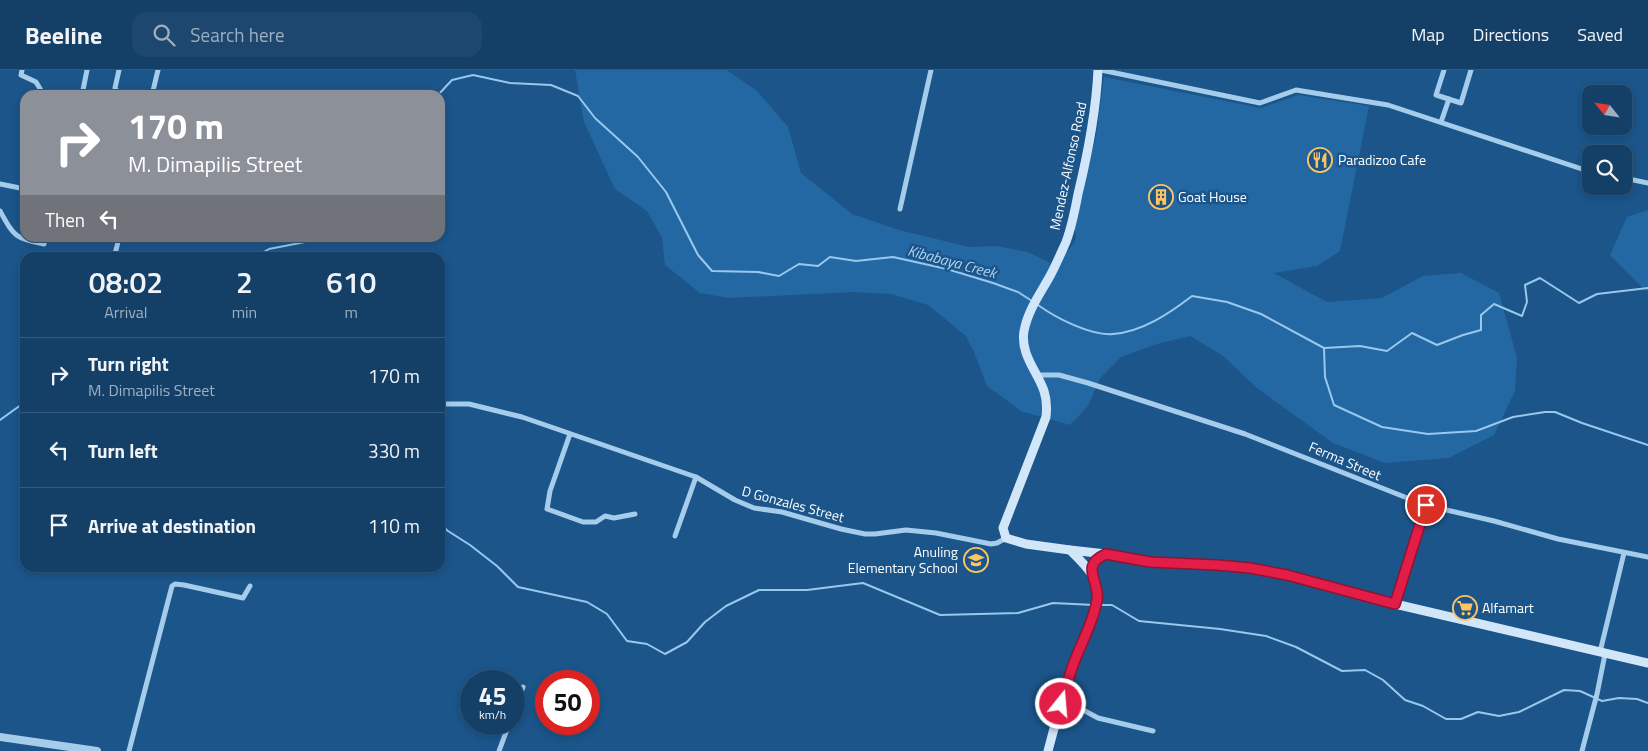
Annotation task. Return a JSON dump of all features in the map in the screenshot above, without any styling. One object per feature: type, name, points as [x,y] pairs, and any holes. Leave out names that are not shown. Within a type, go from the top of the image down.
[{"type":"main road","name":"Mendez-Alfonso Road","points":[[1006,538],[1003,528],[1046,417],[1047,405],[1044,390],[1029,363],[1023,340],[1029,315],[1068,237],[1090,138],[1100,70]]},
{"type":"main road","points":[[1006,538],[1017,542],[1150,562],[1250,568],[1287,575],[1395,604],[1648,663]]},
{"type":"main road","points":[[1048,751],[1076,658],[1098,598],[1096,584],[1091,573],[1070,550]]},
{"type":"main road","points":[[1091,573],[1096,560],[1106,554]]},
{"type":"street","points":[[22,70],[21,75],[36,82],[41,90]]},
{"type":"street","points":[[83,90],[87,70]]},
{"type":"street","points":[[116,90],[118,70]]},
{"type":"street","points":[[153,90],[158,70]]},
{"type":"street","points":[[900,209],[930,70]]},
{"type":"street","points":[[1100,70],[1260,103],[1296,90],[1388,105],[1582,169]]},
{"type":"street","points":[[1444,70],[1436,95],[1461,103],[1472,70]]},
{"type":"street","points":[[1441,122],[1449,99]]},
{"type":"street","points":[[1632,180],[1648,183]]},
{"type":"street","points":[[0,184],[20,188]]},
{"type":"street","points":[[0,211],[12,232],[20,238]]},
{"type":"street","points":[[33,242],[44,244],[44,242]]},
{"type":"street","name":"Ferma Street","points":[[1036,375],[1059,375],[1088,383],[1245,434],[1426,505],[1558,539],[1648,557]]},
{"type":"street","name":"D Gonzales Street","points":[[445,404],[470,404],[522,417],[696,477],[741,503],[865,534],[906,530],[936,533],[991,544],[1006,538]]},
{"type":"street","points":[[570,434],[550,491],[547,509],[583,522],[596,522],[605,516],[614,518],[635,514]]},
{"type":"street","points":[[675,536],[696,477]]},
{"type":"street","points":[[1395,604],[1426,505]]},
{"type":"street","points":[[1582,751],[1595,704],[1603,653],[1624,553]]},
{"type":"street","points":[[129,751],[172,586],[175,584],[184,585],[243,598],[250,586]]},
{"type":"street","points":[[1061,704],[1085,711],[1098,718],[1154,731]]},
{"type":"street","points":[[499,751],[505,735]]},
{"type":"street","points":[[0,737],[97,751]]},
{"type":"shaded area","points":[[575,70],[727,70],[757,91],[788,127],[801,173],[852,214],[899,230],[969,247],[997,246],[1028,252],[1059,267],[1076,237],[1074,228],[1096,136],[1104,77],[1261,108],[1298,95],[1369,106],[1340,251],[1317,266],[1274,273],[1327,302],[1382,298],[1423,276],[1461,273],[1499,293],[1517,358],[1515,391],[1494,435],[1449,458],[1385,463],[1333,443],[1257,388],[1222,355],[1190,336],[1157,344],[1121,357],[1100,378],[1088,406],[1070,425],[1021,411],[987,386],[966,336],[928,305],[891,294],[854,292],[729,298],[700,293],[665,265],[662,238],[647,211],[615,189],[584,122]]},
{"type":"shaded area","points":[[1648,210],[1648,291],[1610,255],[1627,217]]},
{"type":"waterway","name":"Kibabaya Creek","points":[[443,90],[452,80],[473,75],[510,83],[551,85],[578,96],[595,118],[638,157],[666,192],[698,255],[712,271],[758,272],[779,276],[799,264],[818,266],[830,257],[856,261],[893,257],[947,269],[993,283],[1018,292],[1032,301]]},
{"type":"waterway","name":"Kibabaya Creek","points":[[264,252],[269,249],[305,242]]},
{"type":"waterway","name":"Kibabaya Creek","points":[[1038,305],[1084,329],[1104,334],[1113,334],[1145,326],[1192,296],[1227,302],[1261,314],[1324,348],[1360,346],[1387,351],[1412,333],[1437,345],[1481,330],[1481,315],[1494,304],[1522,316],[1527,302],[1525,285],[1540,278],[1579,303],[1597,294],[1648,288]]},
{"type":"waterway","name":"Kibabaya Creek","points":[[1324,348],[1325,377],[1334,405],[1382,427],[1428,434],[1476,431],[1513,417],[1555,412],[1648,445]]},
{"type":"waterway","name":"Kibabaya Creek","points":[[0,420],[20,406]]},
{"type":"waterway","points":[[445,528],[497,566],[518,587],[587,602],[607,614],[627,641],[647,644],[665,654],[687,642],[705,622],[726,606],[759,590],[807,590],[863,583],[940,615],[1018,613],[1053,603],[1094,605]]},
{"type":"waterway","points":[[1099,605],[1112,605],[1139,621],[1220,629],[1266,636],[1296,647],[1342,671],[1365,670],[1383,680],[1405,700],[1423,706],[1446,719],[1461,719],[1478,712],[1499,716],[1519,712],[1564,690],[1580,691],[1602,701],[1619,698],[1637,699],[1648,703]]},
{"type":"place","name":"Paradizoo Cafe","points":[[1320,160]]},
{"type":"place","name":"Goat House","points":[[1161,197]]},
{"type":"place","name":"Anuling Elementary School","points":[[976,560]]},
{"type":"place","name":"Alfamart","points":[[1465,608]]},
{"type":"route","points":[[1061,704],[1098,598],[1096,584],[1091,573],[1096,560],[1101,556],[1106,554],[1150,562],[1250,568],[1287,575],[1395,604],[1426,505]]}]
